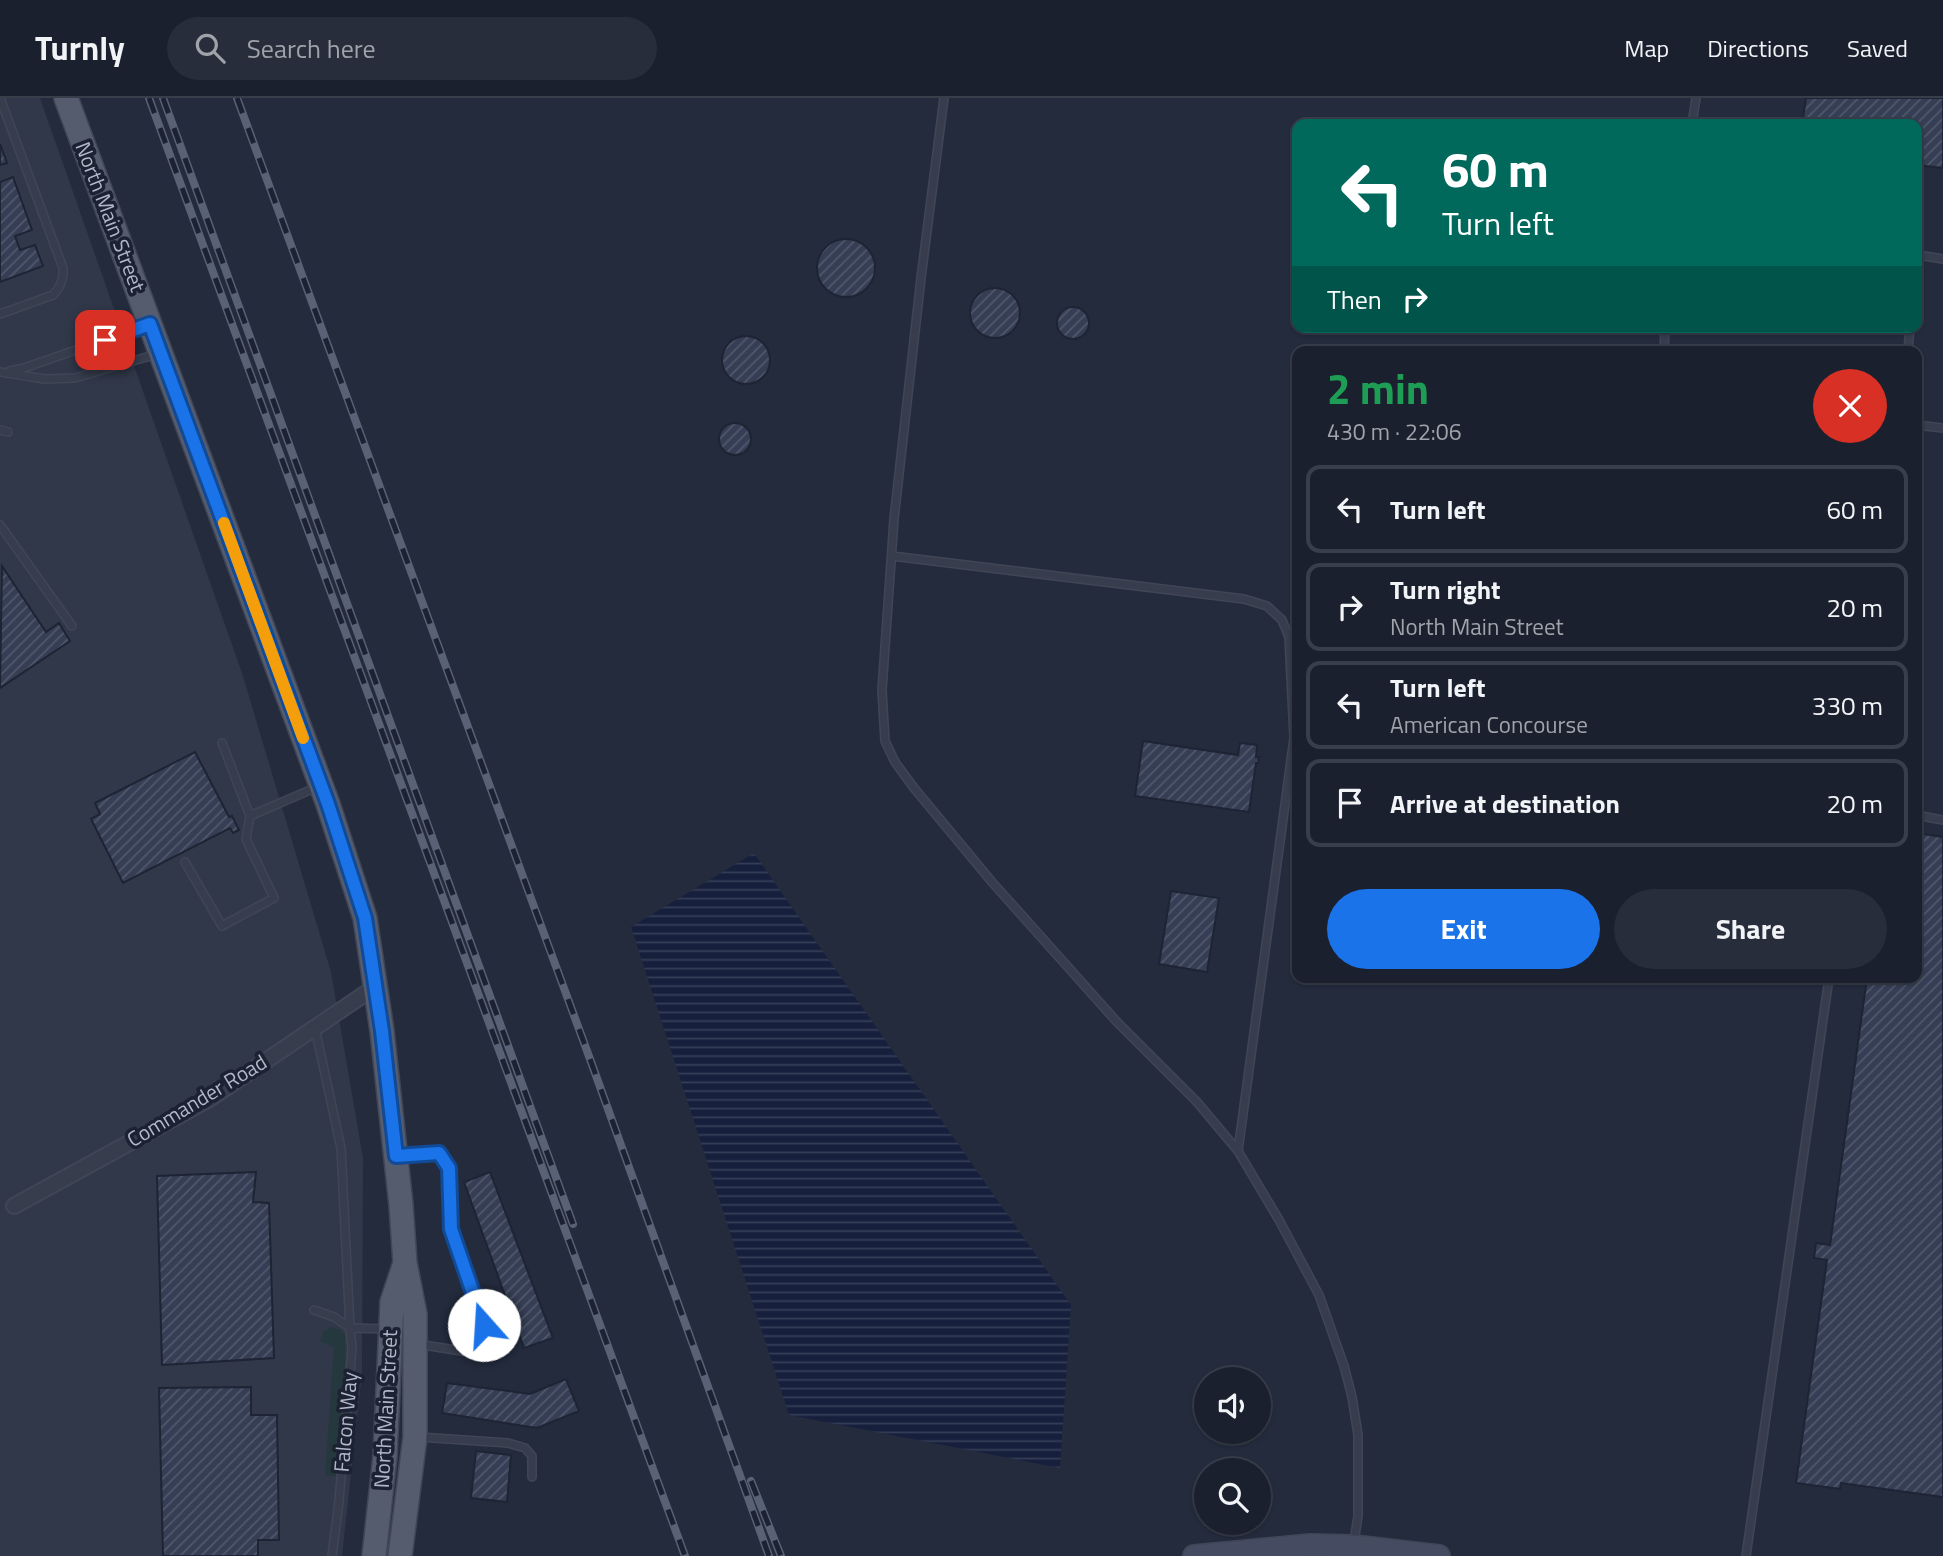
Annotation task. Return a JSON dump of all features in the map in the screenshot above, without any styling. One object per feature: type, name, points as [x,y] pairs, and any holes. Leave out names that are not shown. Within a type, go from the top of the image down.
[{"type":"main road","name":"North Main Street","points":[[66,98],[321,785],[365,918],[396,1156],[405,1263],[415,1314],[415,1437],[400,1556]]},
{"type":"main road","name":"North Main Street","points":[[374,1556],[385,1456],[392,1302],[405,1263]]},
{"type":"main road","points":[[410,1556],[415,1437]]},
{"type":"main road","points":[[1194,1556],[1310,1545],[1354,1546],[1439,1556]]},
{"type":"street","name":"Commander Road","points":[[14,1206],[211,1098],[375,987]]},
{"type":"lane","points":[[0,98],[64,275],[53,295],[0,314]]},
{"type":"lane","points":[[944,98],[919,291],[892,556],[882,690],[885,741],[895,762],[914,788],[992,882],[1117,1022],[1197,1102],[1238,1151],[1319,1294],[1345,1366],[1353,1397],[1358,1435],[1358,1516],[1354,1546]]},
{"type":"lane","points":[[1693,119],[1696,98]]},
{"type":"lane","points":[[1922,255],[1943,258]]},
{"type":"lane","points":[[1,372],[24,368],[150,324]]},
{"type":"lane","points":[[1,372],[45,379],[75,378],[161,352]]},
{"type":"lane","points":[[1922,426],[1943,428]]},
{"type":"lane","points":[[0,525],[72,626]]},
{"type":"lane","points":[[892,556],[1244,599],[1267,606],[1282,620],[1289,637],[1292,698]]},
{"type":"lane","points":[[185,862],[222,926],[274,898],[246,839],[250,816],[222,743]]},
{"type":"lane","points":[[1238,1151],[1292,753]]},
{"type":"lane","points":[[250,816],[321,785]]},
{"type":"lane","points":[[1922,816],[1943,820]]},
{"type":"lane","points":[[1746,1556],[1828,983]]},
{"type":"lane","name":"Falcon Way","points":[[315,1027],[341,1148],[352,1349],[332,1556]]},
{"type":"lane","points":[[314,1310],[334,1317],[350,1328],[391,1329],[413,1343],[487,1355],[492,1349],[451,1229],[449,1168],[439,1153],[396,1156]]},
{"type":"lane","points":[[415,1437],[496,1442],[525,1448],[532,1456],[532,1477]]},
{"type":"shaded area","points":[[0,98],[40,98],[243,676],[331,972],[363,1158],[362,1373],[342,1556],[0,1556]]},
{"type":"shaded area","points":[[754,853],[1071,1305],[1060,1468],[789,1415],[631,927]]},
{"type":"shaded area","points":[[332,1327],[345,1335],[345,1369],[336,1476],[325,1476],[334,1347],[320,1341],[323,1332]]},
{"type":"building","points":[[1806,98],[1943,98],[1943,168],[1922,166],[1922,119],[1803,119]]},
{"type":"building","points":[[0,144],[7,163],[0,165]]},
{"type":"building","points":[[13,177],[32,230],[15,236],[20,250],[35,245],[43,266],[0,282],[0,182]]},
{"type":"building","points":[[840,239],[852,239],[867,247],[875,262],[875,274],[867,289],[852,297],[840,297],[825,289],[817,274],[817,262],[825,247]]},
{"type":"building","points":[[995,288],[1012,296],[1020,313],[1012,330],[995,338],[978,330],[970,313],[978,296]]},
{"type":"building","points":[[1073,307],[1084,312],[1089,323],[1084,334],[1073,339],[1062,334],[1057,323],[1062,312]]},
{"type":"building","points":[[746,336],[763,343],[770,360],[763,377],[746,384],[729,377],[722,360],[729,343]]},
{"type":"building","points":[[735,423],[747,427],[751,439],[747,451],[735,455],[723,451],[719,439],[723,427]]},
{"type":"building","points":[[2,566],[46,632],[59,623],[70,641],[0,688]]},
{"type":"building","points":[[1143,741],[1238,755],[1240,743],[1257,745],[1256,757],[1259,757],[1249,812],[1135,796]]},
{"type":"building","points":[[195,752],[229,817],[232,816],[239,830],[233,833],[230,828],[123,883],[91,819],[100,814],[95,803]]},
{"type":"building","points":[[1922,834],[1943,837],[1943,1497],[1841,1483],[1840,1489],[1796,1483],[1827,1260],[1814,1258],[1816,1243],[1830,1245],[1866,983],[1922,983]]},
{"type":"building","points":[[1171,891],[1219,898],[1207,972],[1159,964]]},
{"type":"building","points":[[256,1172],[253,1202],[269,1203],[274,1358],[162,1365],[157,1176]]},
{"type":"building","points":[[490,1172],[553,1338],[524,1348],[464,1182]]},
{"type":"building","points":[[566,1379],[579,1411],[537,1428],[442,1413],[447,1383],[530,1394]]},
{"type":"building","points":[[251,1387],[251,1415],[277,1415],[279,1540],[258,1540],[258,1556],[163,1556],[159,1388]]},
{"type":"building","points":[[476,1451],[511,1455],[507,1502],[471,1498]]},
{"type":"railway","points":[[149,98],[685,1556]]},
{"type":"railway","points":[[163,98],[573,1224]]},
{"type":"railway","points":[[237,98],[590,1059],[769,1556]]},
{"type":"railway","points":[[751,1481],[781,1556]]},
{"type":"slow traffic","points":[[224,523],[303,738]]},
{"type":"route","points":[[105,340],[150,324],[328,804],[365,918],[382,1031],[396,1156],[439,1153],[449,1168],[451,1229],[484,1325]]}]
